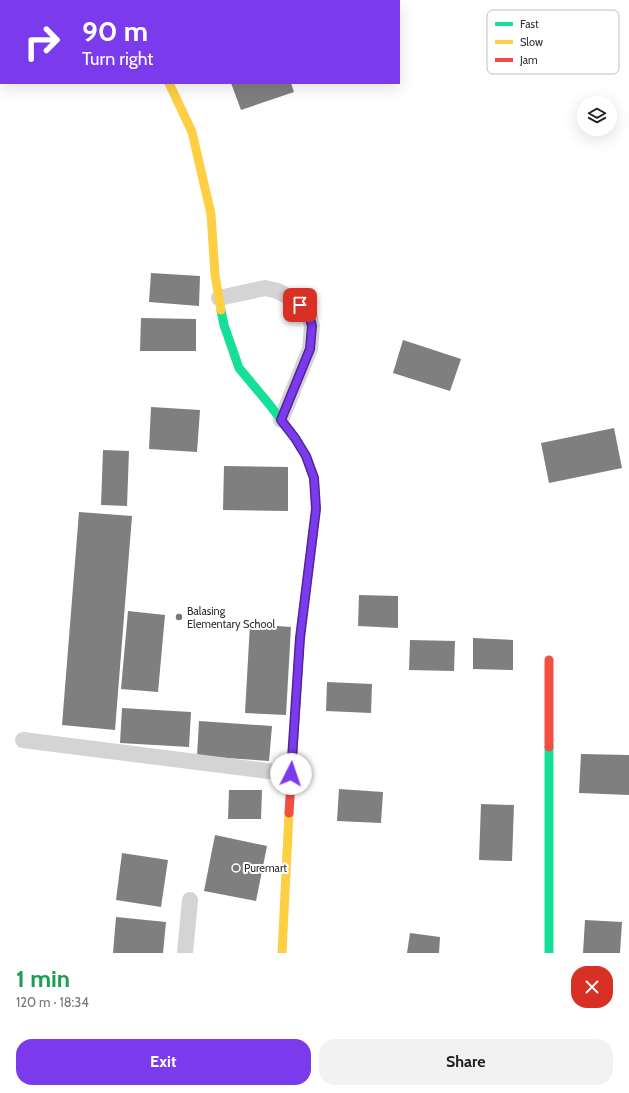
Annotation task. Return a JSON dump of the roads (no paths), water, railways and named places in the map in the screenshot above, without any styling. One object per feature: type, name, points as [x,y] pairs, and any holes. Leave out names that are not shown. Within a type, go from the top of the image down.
[{"type":"street","points":[[169,84],[192,132],[211,214],[215,275],[224,325],[239,368],[295,438],[306,456],[314,478],[316,509],[300,638],[288,823],[282,953]]},
{"type":"street","points":[[549,660],[549,953]]},
{"type":"lane","points":[[220,298],[265,288],[278,291],[308,311],[312,326],[310,349],[281,420]]},
{"type":"lane","points":[[23,740],[291,774]]},
{"type":"lane","points":[[185,953],[190,900]]},
{"type":"place","name":"Balasing Elementary School","points":[[179,617]]},
{"type":"place","name":"Puremart","points":[[236,868]]}]
